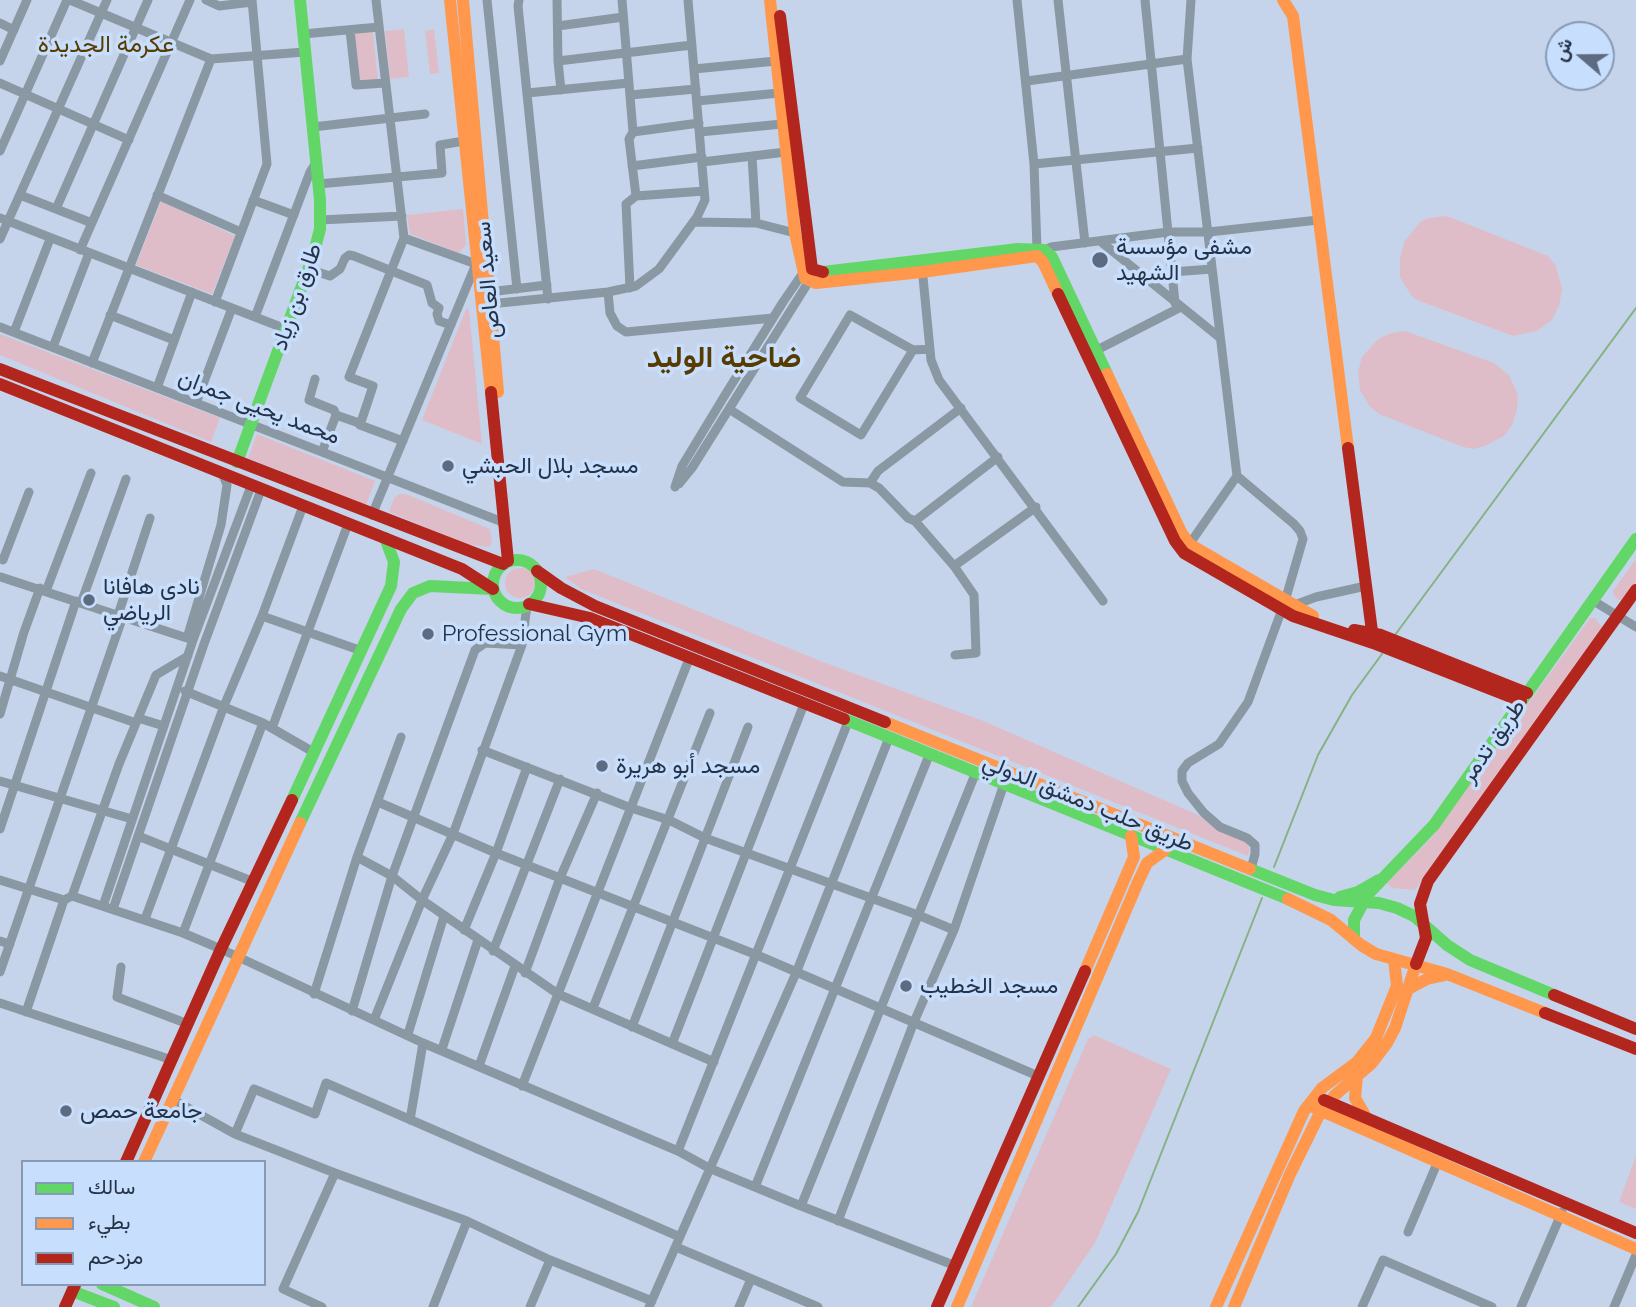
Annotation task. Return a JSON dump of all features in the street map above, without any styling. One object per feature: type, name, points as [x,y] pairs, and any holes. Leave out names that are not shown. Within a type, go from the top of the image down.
[{"type":"main road","name":"طارق بن زياد","points":[[237,462],[308,269],[320,229],[300,0]]},
{"type":"main road","points":[[450,0],[508,562]]},
{"type":"main road","name":"سعيد العاص","points":[[463,0],[490,298],[508,562]]},
{"type":"main road","points":[[770,0],[795,233],[809,273]]},
{"type":"main road","points":[[778,0],[809,273]]},
{"type":"main road","points":[[1283,0],[1293,16],[1373,638]]},
{"type":"main road","points":[[809,273],[922,266],[1039,252],[1052,257],[1181,532],[1186,549]]},
{"type":"main road","points":[[1039,252],[1169,529],[1186,549],[1313,624],[1373,638],[1524,697]]},
{"type":"main road","points":[[0,369],[372,515],[508,562],[531,564],[537,571],[541,586],[539,593],[528,605],[513,607],[503,603],[493,589],[462,569],[0,384]]},
{"type":"main road","points":[[127,1160],[221,949],[391,586],[394,562],[385,538]]},
{"type":"main road","name":"طريق تدمر","points":[[1354,939],[1354,920],[1363,902],[1379,880],[1434,825],[1636,538]]},
{"type":"main road","points":[[493,589],[494,575],[508,562]]},
{"type":"main road","name":"طريق حلب دمشق الدولي","points":[[537,571],[561,588],[595,606],[1324,898],[1397,908],[1426,926],[1447,945],[1470,960],[1636,1030]]},
{"type":"main road","points":[[145,1160],[236,958],[401,609],[413,593],[430,586],[493,589]]},
{"type":"main road","name":"طريق تدمر","points":[[1234,1307],[1315,1123],[1325,1106],[1371,1064],[1387,1044],[1425,944],[1426,926],[1420,904],[1428,881],[1636,590]]},
{"type":"main road","name":"طريق حلب دمشق الدولي","points":[[528,605],[590,618],[930,753],[1314,910],[1376,954],[1447,974],[1636,1049]]},
{"type":"main road","points":[[937,1307],[1127,876],[1134,857],[1131,836]]},
{"type":"main road","points":[[957,1307],[1138,882],[1147,863],[1164,850]]},
{"type":"main road","points":[[1324,898],[1350,894],[1379,880]]},
{"type":"main road","points":[[1216,1307],[1311,1100],[1357,1062],[1377,1038],[1397,986],[1394,959]]},
{"type":"main road","points":[[1408,989],[1427,979],[1447,974]]},
{"type":"main road","points":[[1357,1076],[1355,1098],[1366,1118]]},
{"type":"main road","points":[[1311,1100],[1366,1118],[1636,1233]]},
{"type":"main road","points":[[1325,1106],[1339,1118],[1636,1250]]},
{"type":"main road","points":[[1315,1123],[1339,1118]]},
{"type":"main road","points":[[107,1286],[154,1307]]},
{"type":"main road","points":[[65,1307],[73,1288],[87,1302],[114,1307]]},
{"type":"street","points":[[0,61],[27,0]]},
{"type":"street","points":[[0,151],[68,0],[211,59],[305,52]]},
{"type":"street","points":[[0,239],[4,220],[20,195],[107,0]]},
{"type":"street","points":[[56,209],[148,0]]},
{"type":"street","points":[[53,347],[92,223],[190,0]]},
{"type":"street","points":[[206,0],[219,6],[252,1],[268,156],[215,302]]},
{"type":"street","points":[[359,423],[373,386],[352,378],[349,374],[404,238],[376,0]]},
{"type":"street","points":[[488,0],[517,289]]},
{"type":"street","points":[[519,0],[548,299]]},
{"type":"street","points":[[557,0],[561,90]]},
{"type":"street","points":[[622,0],[633,132],[629,139],[636,196]]},
{"type":"street","points":[[490,298],[548,299],[630,288],[659,269],[693,222],[705,200],[688,0]]},
{"type":"street","points":[[1017,0],[1027,81],[1039,252],[1168,232],[1209,232],[1318,220]]},
{"type":"street","points":[[1058,0],[1085,243]]},
{"type":"street","points":[[1144,0],[1172,272],[1178,305]]},
{"type":"street","points":[[1191,0],[1187,59],[1237,476],[1300,531],[1303,544],[1286,606],[1248,702],[1219,744],[1188,763],[1182,771],[1182,781],[1188,793],[1204,813],[1220,827],[1247,838],[1255,845],[1251,869]]},
{"type":"street","points":[[558,26],[623,17]]},
{"type":"street","points":[[0,23],[14,30]]},
{"type":"street","points":[[303,34],[379,27]]},
{"type":"street","points":[[349,30],[356,85],[385,83]]},
{"type":"street","points":[[558,61],[692,45]]},
{"type":"street","points":[[92,363],[211,59]]},
{"type":"street","points":[[1027,81],[1187,59]]},
{"type":"street","points":[[694,69],[776,61]]},
{"type":"street","points":[[0,83],[129,140]]},
{"type":"street","points":[[527,93],[629,83]]},
{"type":"street","points":[[630,95],[696,89]]},
{"type":"street","points":[[697,101],[779,93]]},
{"type":"street","points":[[313,127],[425,114]]},
{"type":"street","points":[[633,132],[782,124]]},
{"type":"street","points":[[318,184],[442,173],[440,145],[464,141]]},
{"type":"street","points":[[1034,164],[1198,148]]},
{"type":"street","points":[[632,166],[786,152]]},
{"type":"street","points":[[752,156],[756,223]]},
{"type":"street","points":[[255,317],[310,172],[316,163]]},
{"type":"street","points":[[630,288],[625,204],[636,196],[704,191]]},
{"type":"street","points":[[20,195],[92,223]]},
{"type":"street","points":[[157,195],[241,232]]},
{"type":"street","points":[[253,200],[294,215]]},
{"type":"street","points":[[320,220],[401,216]]},
{"type":"street","points":[[4,220],[286,329]]},
{"type":"street","points":[[693,222],[756,223],[795,233]]},
{"type":"street","points":[[372,515],[476,264],[404,238]]},
{"type":"street","points":[[14,332],[50,239]]},
{"type":"street","points":[[1100,241],[1219,337]]},
{"type":"street","points":[[308,269],[330,276],[340,269],[349,255],[427,285],[432,303],[439,308],[439,321],[451,325]]},
{"type":"street","points":[[922,266],[931,360],[939,380],[1103,601]]},
{"type":"street","points":[[1172,272],[1212,269]]},
{"type":"street","points":[[809,273],[729,409],[692,468],[676,488],[682,466],[773,318],[809,273]]},
{"type":"street","points":[[490,298],[517,289],[547,285]]},
{"type":"street","points":[[157,388],[192,292]]},
{"type":"street","points":[[608,292],[610,313],[617,326],[626,332],[773,318]]},
{"type":"street","points":[[1095,351],[1178,305]]},
{"type":"street","points":[[196,403],[232,308]]},
{"type":"street","points":[[110,315],[174,340]]},
{"type":"street","points":[[913,350],[861,435],[800,398],[850,315],[913,350],[930,349]]},
{"type":"street","name":"محمد يحيى جمران","points":[[0,327],[505,523]]},
{"type":"street","points":[[315,379],[309,400],[334,410],[336,415],[403,441]]},
{"type":"street","points":[[870,483],[878,471],[961,408]]},
{"type":"street","points":[[729,409],[843,482],[870,483],[879,488],[908,518],[915,521],[954,566],[974,596],[976,653],[955,655]]},
{"type":"street","points":[[322,452],[336,415]]},
{"type":"street","points":[[915,521],[998,457]]},
{"type":"street","points":[[0,714],[5,678],[91,473]]},
{"type":"street","points":[[103,906],[188,656],[190,639],[221,525],[228,485],[223,475]]},
{"type":"street","points":[[1186,549],[1237,476]]},
{"type":"street","points":[[0,829],[45,692],[127,479]]},
{"type":"street","points":[[190,639],[256,488]]},
{"type":"street","points":[[113,909],[256,488]]},
{"type":"street","points":[[29,492],[1,559],[0,578],[190,639]]},
{"type":"street","points":[[145,919],[224,706],[262,616],[303,506]]},
{"type":"street","points":[[954,566],[1035,507]]},
{"type":"street","points":[[0,972],[92,706],[149,518]]},
{"type":"street","points":[[183,933],[208,866],[309,631],[348,524]]},
{"type":"street","points":[[1286,606],[1366,586]]},
{"type":"street","points":[[1592,600],[1636,626]]},
{"type":"street","points":[[374,1020],[422,900],[453,834],[522,645],[528,605]]},
{"type":"street","points":[[262,616],[362,652]]},
{"type":"street","points":[[352,1011],[392,876],[475,650],[485,643],[522,645]]},
{"type":"street","points":[[26,1012],[156,675],[188,656]]},
{"type":"street","points":[[522,1086],[689,659]]},
{"type":"street","points":[[5,678],[164,726]]},
{"type":"street","points":[[177,687],[267,726],[315,753]]},
{"type":"street","points":[[672,1044],[804,704]]},
{"type":"street","points":[[593,1008],[710,713]]},
{"type":"street","points":[[678,1151],[848,722]]},
{"type":"street","points":[[632,1027],[748,727]]},
{"type":"street","points":[[314,994],[357,857],[401,737]]},
{"type":"street","points":[[172,1099],[235,1134],[467,1221],[650,1304],[796,973],[889,737]]},
{"type":"street","points":[[482,750],[669,820],[705,838],[954,930]]},
{"type":"street","points":[[755,1188],[930,753]]},
{"type":"street","points":[[464,930],[527,767]]},
{"type":"street","points":[[801,1206],[976,772]]},
{"type":"street","points":[[493,951],[560,779]]},
{"type":"street","points":[[0,781],[132,819]]},
{"type":"street","points":[[838,1221],[914,1022],[954,930],[1004,784]]},
{"type":"street","points":[[525,973],[560,878],[597,793]]},
{"type":"street","points":[[378,802],[496,853],[757,955],[1038,1076]]},
{"type":"street","points":[[138,836],[254,882]]},
{"type":"street","points":[[357,857],[392,876],[493,951],[558,994],[714,1062]]},
{"type":"street","points":[[0,880],[30,890],[103,906],[183,933],[423,1043],[678,1151],[755,1188],[956,1266]]},
{"type":"street","points":[[408,1034],[444,916]]},
{"type":"street","points":[[442,1049],[478,940]]},
{"type":"street","points":[[0,941],[10,944]]},
{"type":"street","points":[[479,1066],[515,966]]},
{"type":"street","points":[[121,967],[117,997],[188,1024]]},
{"type":"street","points":[[0,1003],[172,1060]]},
{"type":"street","points":[[410,1120],[423,1043]]},
{"type":"street","points":[[235,1134],[254,1089],[315,1114],[326,1083],[680,1237]]},
{"type":"street","points":[[1408,1232],[1438,1161]]},
{"type":"street","points":[[322,1307],[283,1289],[335,1173]]},
{"type":"street","points":[[1521,1307],[1566,1203]]},
{"type":"street","points":[[433,1307],[467,1221]]},
{"type":"street","points":[[676,1247],[818,1307]]},
{"type":"street","points":[[1614,1307],[1636,1255]]},
{"type":"street","points":[[530,1307],[550,1260]]},
{"type":"street","points":[[1362,1307],[1383,1260],[1492,1307]]},
{"type":"street","points":[[739,1307],[751,1279]]},
{"type":"shaded area","points":[[404,29],[409,77],[390,79],[385,31]]},
{"type":"shaded area","points":[[434,29],[439,73],[430,74],[425,31]]},
{"type":"shaded area","points":[[373,32],[378,81],[358,82],[354,33]]},
{"type":"shaded area","points":[[161,201],[235,236],[212,294],[136,265]]},
{"type":"shaded area","points":[[463,209],[466,245],[459,253],[410,234],[407,215]]},
{"type":"shaded area","points":[[1447,216],[1548,256],[1556,266],[1562,289],[1559,306],[1552,320],[1537,331],[1513,336],[1417,300],[1411,295],[1400,277],[1400,258],[1404,242],[1420,222],[1428,218]]},
{"type":"shaded area","points":[[466,309],[469,309],[482,444],[422,420]]},
{"type":"shaded area","points":[[1405,331],[1494,363],[1509,375],[1518,395],[1517,410],[1512,425],[1504,436],[1474,449],[1463,447],[1379,414],[1370,407],[1360,390],[1358,372],[1362,357],[1378,339]]},
{"type":"shaded area","points":[[0,334],[220,418],[211,442],[0,355]]},
{"type":"shaded area","points":[[257,434],[375,481],[366,505],[248,458]]},
{"type":"shaded area","points":[[399,494],[406,494],[490,529],[492,544],[488,547],[466,544],[389,512],[394,498]]},
{"type":"shaded area","points":[[1636,559],[1636,583],[1624,599],[1619,600],[1613,591]]},
{"type":"shaded area","points":[[520,568],[531,572],[535,583],[531,594],[520,598],[509,594],[505,583],[509,572]]},
{"type":"shaded area","points":[[594,569],[823,662],[981,720],[1198,815],[1216,829],[1246,842],[1250,849],[1248,856],[581,589],[565,577]]},
{"type":"shaded area","points":[[1590,618],[1595,618],[1603,628],[1424,878],[1415,890],[1392,888],[1387,883],[1432,837]]},
{"type":"shaded area","points":[[1094,1035],[1171,1069],[1095,1243],[1051,1307],[971,1307],[1088,1039]]},
{"type":"shaded area","points":[[1636,1156],[1636,1209],[1619,1202]]},
{"type":"waterway","points":[[1395,635],[1636,308]]},
{"type":"waterway","points":[[1274,867],[1318,755],[1352,695],[1382,654]]},
{"type":"waterway","points":[[1078,1307],[1116,1254],[1138,1212],[1262,898]]},
{"type":"traffic: fast","points":[[237,462],[313,256],[320,229],[320,200],[300,0]]},
{"type":"traffic: fast","points":[[823,272],[1018,249],[1044,250],[1052,257],[1107,374]]},
{"type":"traffic: fast","points":[[292,800],[391,586],[394,562],[385,538]]},
{"type":"traffic: fast","points":[[1354,939],[1354,920],[1368,894],[1434,825],[1636,539]]},
{"type":"traffic: fast","points":[[517,560],[534,567],[541,584],[534,601],[517,608],[500,601],[493,584],[500,567],[517,560]]},
{"type":"traffic: fast","points":[[300,823],[401,609],[413,593],[430,586],[492,589]]},
{"type":"traffic: fast","points":[[844,719],[1288,899]]},
{"type":"traffic: fast","points":[[1250,869],[1315,895],[1334,900],[1379,903],[1397,908],[1414,916],[1447,945],[1470,960],[1554,995]]},
{"type":"traffic: fast","points":[[1340,897],[1358,892],[1379,880]]},
{"type":"traffic: fast","points":[[107,1286],[154,1307]]},
{"type":"traffic: fast","points":[[72,1291],[114,1307]]},
{"type":"traffic: slow","points":[[450,0],[491,392]]},
{"type":"traffic: slow","points":[[463,0],[498,392]]},
{"type":"traffic: slow","points":[[770,0],[795,233],[805,278],[816,283],[1037,256],[1043,262],[1058,294]]},
{"type":"traffic: slow","points":[[1283,0],[1293,16],[1348,448]]},
{"type":"traffic: slow","points":[[1107,374],[1189,544],[1313,616]]},
{"type":"traffic: slow","points":[[885,722],[1250,869]]},
{"type":"traffic: slow","points":[[145,1160],[300,823]]},
{"type":"traffic: slow","points":[[1085,971],[1134,857],[1131,836]]},
{"type":"traffic: slow","points":[[957,1307],[1138,882],[1147,863],[1165,850]]},
{"type":"traffic: slow","points":[[1288,899],[1331,920],[1376,954],[1447,974],[1545,1013]]},
{"type":"traffic: slow","points":[[1216,1307],[1304,1111],[1322,1088],[1357,1062],[1376,1038],[1397,986],[1394,959]]},
{"type":"traffic: slow","points":[[1234,1307],[1290,1174],[1318,1117],[1335,1095],[1371,1064],[1387,1043],[1395,1028],[1416,964]]},
{"type":"traffic: slow","points":[[1408,989],[1427,979],[1445,975]]},
{"type":"traffic: slow","points":[[1357,1076],[1355,1098],[1366,1117]]},
{"type":"traffic: slow","points":[[1315,1108],[1636,1249]]},
{"type":"traffic: jam","points":[[780,16],[812,269],[823,272]]},
{"type":"traffic: jam","points":[[1058,294],[1175,541],[1184,553],[1293,616],[1373,643],[1521,701]]},
{"type":"traffic: jam","points":[[0,369],[503,564]]},
{"type":"traffic: jam","points":[[0,384],[462,569],[493,589]]},
{"type":"traffic: jam","points":[[491,392],[508,561]]},
{"type":"traffic: jam","points":[[1348,448],[1373,639]]},
{"type":"traffic: jam","points":[[537,571],[561,588],[595,606],[885,722]]},
{"type":"traffic: jam","points":[[1416,964],[1426,938],[1420,904],[1428,881],[1636,590]]},
{"type":"traffic: jam","points":[[529,604],[590,618],[844,719]]},
{"type":"traffic: jam","points":[[1354,630],[1381,635],[1527,693]]},
{"type":"traffic: jam","points":[[127,1160],[221,949],[292,800]]},
{"type":"traffic: jam","points":[[937,1307],[1085,971]]},
{"type":"traffic: jam","points":[[1554,995],[1636,1029]]},
{"type":"traffic: jam","points":[[1545,1013],[1636,1049]]},
{"type":"traffic: jam","points":[[1324,1100],[1636,1233]]},
{"type":"traffic: jam","points":[[65,1307],[75,1286]]},
{"type":"place","name":"مشفى مؤسسة الشهيد","points":[[1100,260]]},
{"type":"place","name":"مسجد بلال الحبشي","points":[[448,466]]},
{"type":"place","name":"نادي هافانا الرياضي","points":[[89,600]]},
{"type":"place","name":"Professional Gym","points":[[428,634]]},
{"type":"place","name":"مسجد أبو هريرة","points":[[602,766]]},
{"type":"place","name":"مسجد الخطيب","points":[[906,986]]},
{"type":"place","name":"جامعة حمص","points":[[66,1111]]},
{"type":"district","name":"عكرمة الجديدة","points":[[106,45]]},
{"type":"district","name":"ضاحية الوليد","points":[[724,358]]}]
